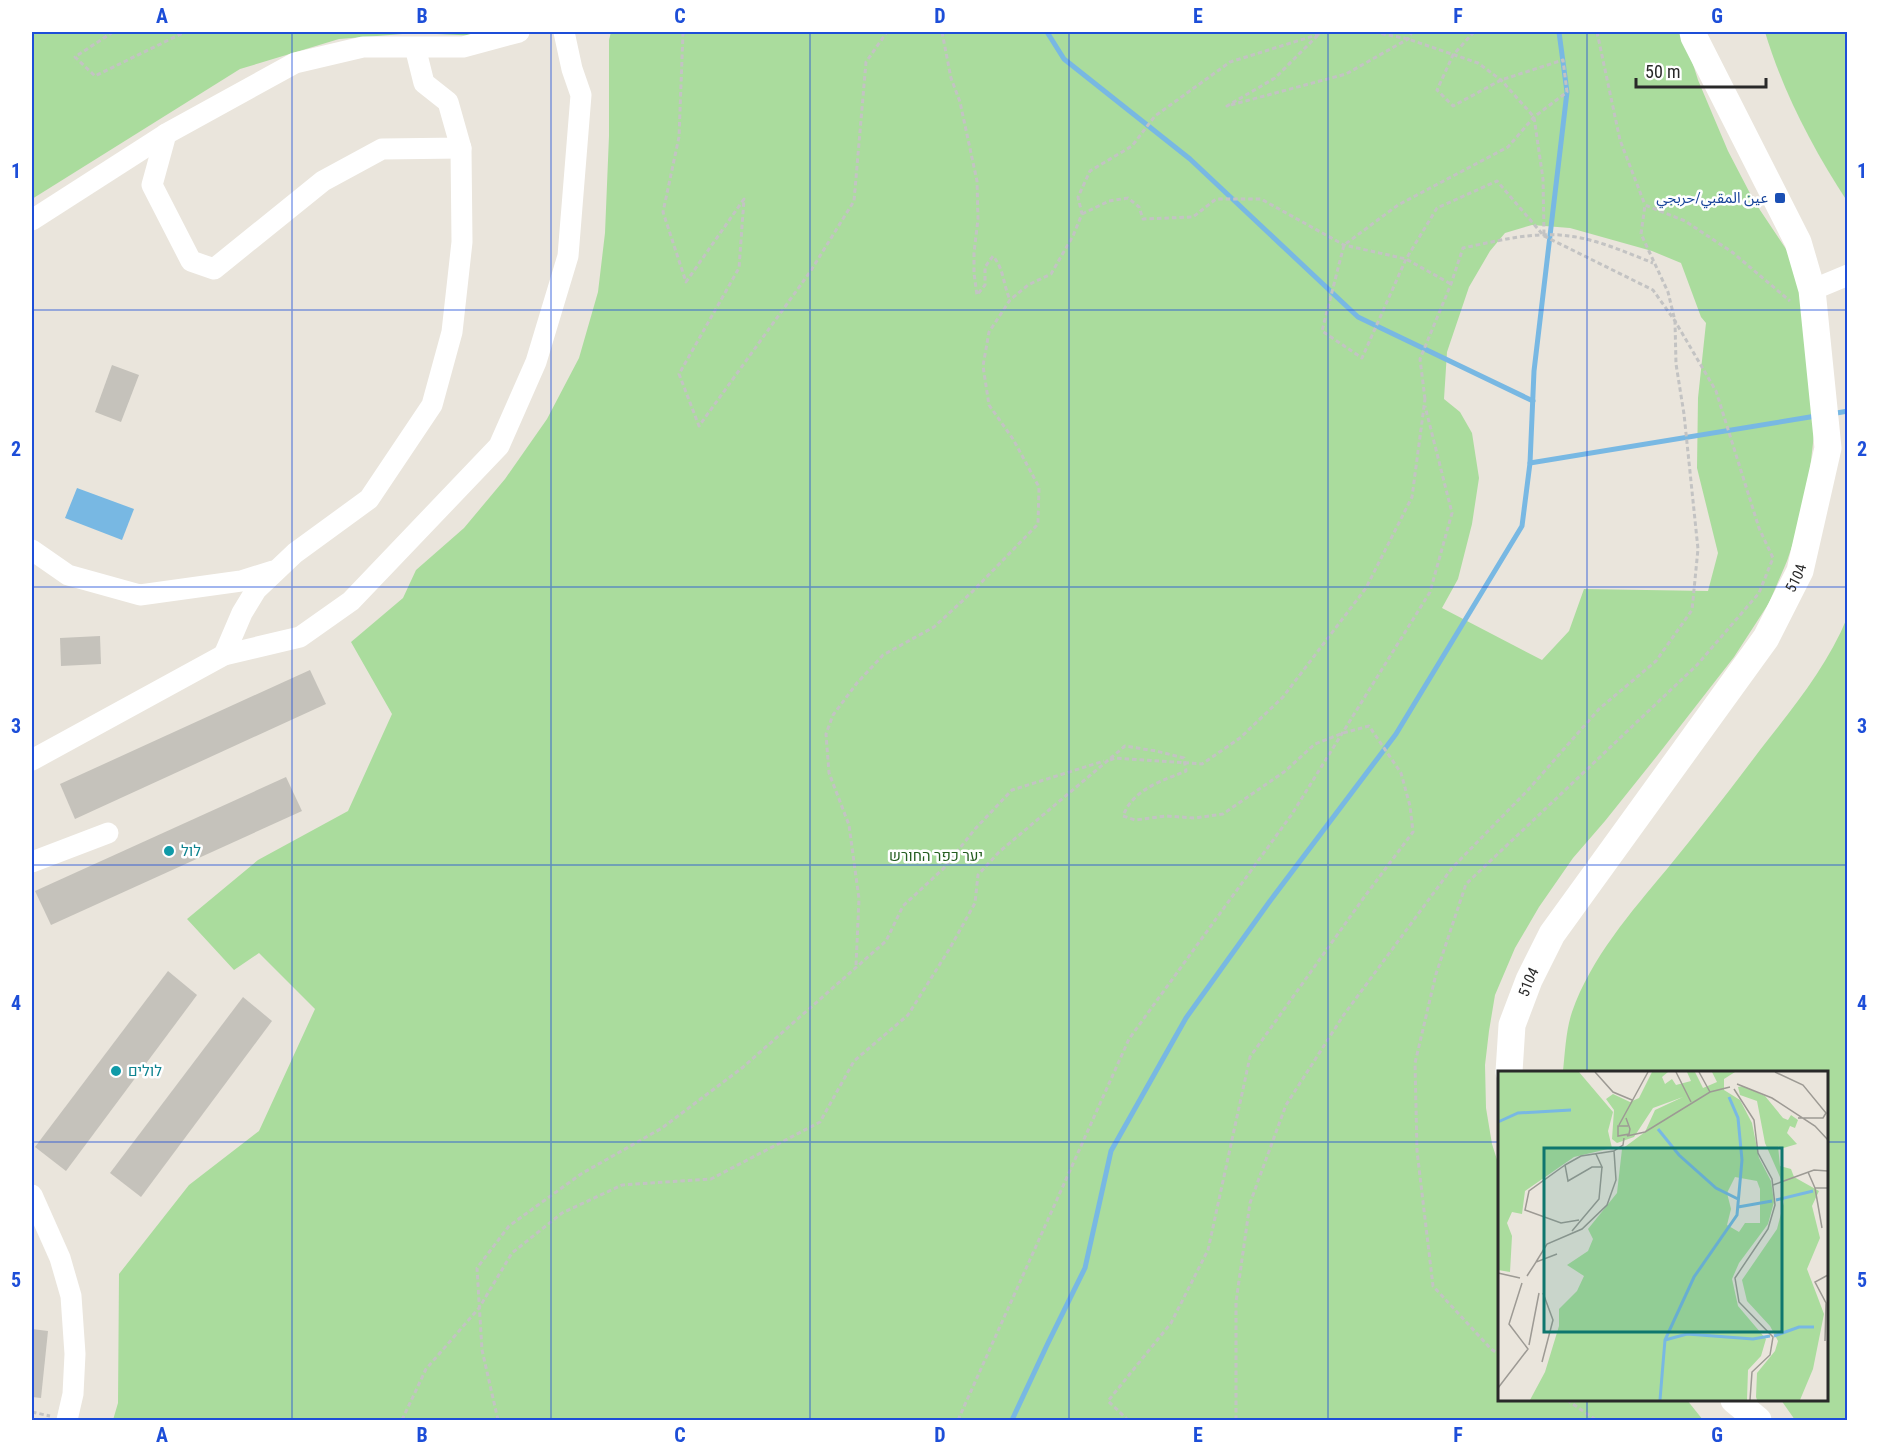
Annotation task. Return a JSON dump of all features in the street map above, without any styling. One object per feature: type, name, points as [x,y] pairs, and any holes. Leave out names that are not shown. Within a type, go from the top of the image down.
[{"type":"street","points":[[32,220],[166,134],[295,63],[363,47],[463,47],[519,32]]},
{"type":"street","points":[[32,760],[224,655],[300,637],[351,602],[499,446],[536,362],[568,256],[581,95],[572,69],[564,32]]},
{"type":"street","name":"5104","points":[[1509,1071],[1512,1025],[1529,980],[1552,934],[1766,638],[1800,571],[1828,448],[1812,290],[1798,242],[1693,32]]},
{"type":"street","points":[[224,655],[242,613],[256,590],[295,553],[369,499],[432,405],[452,332],[461,253],[461,148],[448,102],[424,83],[415,47]]},
{"type":"street","points":[[166,134],[152,185],[191,261],[214,269],[323,181],[382,149],[461,148]]},
{"type":"street","points":[[1812,290],[1848,275]]},
{"type":"street","points":[[32,550],[68,575],[140,595],[241,581],[277,569]]},
{"type":"street","points":[[32,862],[108,833]]},
{"type":"street","points":[[32,1195],[60,1258],[71,1296],[75,1354],[73,1394],[67,1420]]},
{"type":"street","points":[[1735,1401],[1758,1420]]},
{"type":"path","points":[[113,32],[75,57],[95,76],[185,32]]},
{"type":"path","points":[[683,32],[679,137],[663,212],[686,282],[744,199],[739,268],[679,374],[699,426],[810,272],[854,201],[866,62],[887,32]]},
{"type":"path","points":[[942,32],[977,181],[978,219],[974,273],[977,295],[986,285],[985,267],[993,256],[1001,266],[1004,286],[1010,300]]},
{"type":"path","points":[[1316,32],[1320,33]]},
{"type":"path","points":[[856,965],[859,899],[849,825],[829,773],[826,734],[833,716],[857,683],[883,655],[934,627],[972,592],[1038,524],[1039,487],[1012,439],[989,405],[983,366],[989,332],[1010,300],[1028,285],[1051,274],[1082,214],[1078,197],[1090,171],[1132,146],[1155,116],[1230,62],[1326,32]]},
{"type":"path","points":[[1374,32],[1408,39],[1478,63],[1501,80],[1534,117],[1543,180],[1544,236]]},
{"type":"path","points":[[1320,33],[1275,78],[1227,106],[1346,74],[1408,39],[1412,32]]},
{"type":"path","points":[[1474,32],[1453,55],[1437,90],[1453,106],[1501,80],[1563,60],[1567,92],[1534,117],[1508,147],[1398,206],[1344,245],[1322,331],[1362,358],[1406,259],[1437,208],[1497,181],[1544,236],[1653,290],[1675,321],[1716,391],[1759,528],[1773,558],[1759,593],[1697,665],[1466,884],[1436,974],[1415,1064],[1417,1151],[1433,1286],[1491,1349],[1498,1354]]},
{"type":"path","points":[[1236,1420],[1236,1302],[1250,1203],[1286,1105],[1343,1016],[1452,867],[1528,790],[1599,709],[1656,662],[1692,610],[1698,549],[1684,414],[1676,364],[1675,321],[1668,292],[1641,234],[1645,205],[1620,140],[1597,32]]},
{"type":"path","points":[[1082,214],[1109,201],[1128,198],[1139,207],[1143,219],[1193,217],[1216,199],[1261,199],[1344,245],[1406,259],[1451,284]]},
{"type":"path","points":[[1645,205],[1685,221],[1732,252],[1790,301],[1812,290]]},
{"type":"path","points":[[958,1420],[1129,1039],[1292,814],[1430,592],[1452,513],[1426,414],[1420,359],[1451,284],[1463,248],[1527,236],[1569,236],[1653,263]]},
{"type":"path","points":[[498,1420],[482,1350],[477,1268],[509,1226],[581,1174],[671,1121],[742,1068],[886,940],[903,906],[944,868],[975,829],[1012,790],[1115,758],[1202,764],[1240,738],[1283,697],[1366,588],[1412,497],[1425,399]]},
{"type":"path","points":[[402,1420],[426,1369],[479,1308],[512,1253],[562,1213],[622,1185],[711,1179],[820,1122],[854,1061],[908,1015],[975,903],[978,875],[999,852],[1125,746],[1184,758],[1186,771],[1148,787],[1127,806],[1123,816],[1135,820],[1166,816],[1195,818],[1223,814],[1284,772],[1315,744],[1369,726],[1401,773],[1410,806],[1413,832],[1250,1057],[1208,1250],[1171,1323],[1108,1401],[1128,1420]]},
{"type":"path","points":[[1568,1401],[1596,1420]]},
{"type":"green space","points":[[32,32],[488,32],[480,36],[415,33],[339,39],[240,69],[32,199]]},
{"type":"green space","name":"יער כפר החורש","points":[[611,32],[1683,32],[1698,80],[1728,151],[1754,201],[1794,261],[1800,287],[1815,425],[1806,505],[1787,561],[1769,603],[1734,657],[1605,821],[1573,858],[1539,907],[1515,948],[1495,995],[1485,1065],[1486,1108],[1492,1144],[1498,1163],[1498,1401],[1688,1401],[1703,1420],[113,1420],[118,1403],[119,1274],[189,1185],[259,1131],[315,1009],[259,953],[234,970],[187,919],[258,860],[348,811],[392,714],[351,642],[403,598],[416,570],[464,528],[505,479],[547,419],[579,358],[598,292],[605,233],[609,136],[609,40]],"holes":[[[1532,225],[1570,228],[1652,251],[1681,263],[1701,317],[1706,323],[1698,398],[1697,468],[1718,553],[1708,591],[1584,589],[1569,631],[1542,660],[1442,608],[1458,579],[1472,524],[1479,478],[1472,433],[1460,412],[1444,399],[1447,352],[1469,287],[1490,251],[1505,233]]]},
{"type":"green space","points":[[1765,32],[1847,32],[1847,201],[1800,120]]},
{"type":"green space","points":[[1847,618],[1847,1420],[1795,1420],[1782,1401],[1828,1401],[1828,1071],[1563,1071],[1572,1012],[1601,954],[1796,703],[1839,636]]},
{"type":"water","points":[[77,488],[134,509],[122,540],[65,518]]},
{"type":"building","points":[[112,365],[139,375],[121,422],[95,412]]},
{"type":"building","points":[[100,636],[101,664],[61,666],[60,638]]},
{"type":"building","points":[[310,670],[326,704],[75,819],[60,784]]},
{"type":"building","name":"לול","points":[[286,777],[302,811],[51,925],[35,891]]},
{"type":"building","name":"לולים","points":[[168,971],[197,995],[66,1171],[35,1147]]},
{"type":"building","points":[[243,997],[272,1021],[141,1197],[110,1173]]},
{"type":"building","points":[[32,1329],[48,1331],[41,1398],[32,1397]]},
{"type":"waterway","points":[[1047,32],[1064,59],[1190,159],[1358,317],[1533,401]]},
{"type":"waterway","points":[[1012,1420],[1085,1268],[1111,1151],[1186,1018],[1270,901],[1396,734],[1522,526],[1530,463],[1534,371],[1567,92],[1559,32]]},
{"type":"waterway","points":[[1831,414],[1848,411]]},
{"type":"waterway","points":[[1530,463],[1816,416]]},
{"type":"place","name":"عين المقبي/حربجي","points":[[1780,198]]},
{"type":"place","name":"לול","points":[[169,851]]},
{"type":"place","name":"לולים","points":[[116,1071]]}]
